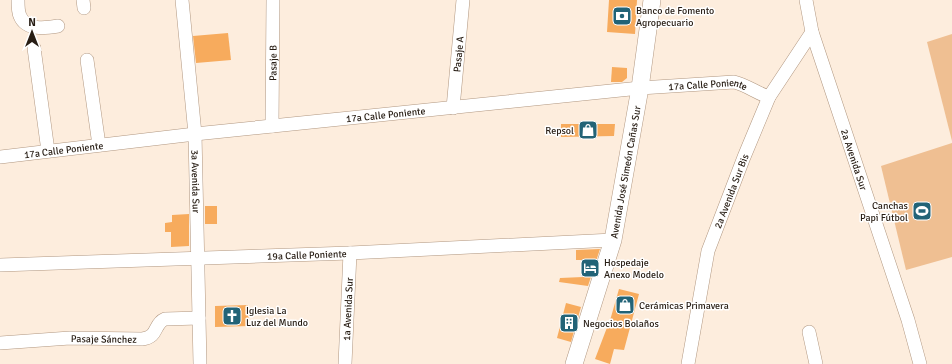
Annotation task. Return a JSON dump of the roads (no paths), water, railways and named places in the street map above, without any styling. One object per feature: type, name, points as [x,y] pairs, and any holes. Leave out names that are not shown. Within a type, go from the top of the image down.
[{"type":"main road","name":"Avenida José Simeón Cañas Sur","points":[[574,364],[613,240],[640,88],[652,0]]},
{"type":"street","points":[[18,0],[19,15],[22,21],[31,26],[42,28],[58,26]]},
{"type":"street","name":"3a Avenida Sur","points":[[182,0],[195,134],[200,364]]},
{"type":"street","name":"Pasaje B","points":[[272,126],[273,0]]},
{"type":"street","name":"Pasaje A","points":[[453,108],[463,0]]},
{"type":"street","name":"2a Avenida Sur","points":[[806,0],[812,32],[908,320],[920,364]]},
{"type":"street","name":"2a Avenida Sur Bis","points":[[688,364],[708,251],[769,97],[812,32]]},
{"type":"street","points":[[34,48],[48,151]]},
{"type":"street","points":[[87,60],[100,145]]},
{"type":"street","name":"17a Calle Poniente","points":[[0,157],[195,134],[640,88],[734,82],[742,84],[769,97]]},
{"type":"street","name":"19a Calle Poniente","points":[[0,265],[350,254],[613,240]]},
{"type":"street","name":"1a Avenida Sur","points":[[346,364],[350,254]]},
{"type":"street","name":"Pasaje Sánchez","points":[[0,343],[70,338],[142,339],[149,338],[154,334],[162,321],[166,319],[199,318]]},
{"type":"street","points":[[809,332],[816,364]]},
{"type":"place","name":"Banco de Fomento Agropecuario","points":[[622,16]]},
{"type":"place","name":"Repsol","points":[[588,130]]},
{"type":"place","name":"Canchas Papi Fútbol","points":[[922,211]]},
{"type":"place","name":"Hospedaje Anexo Modelo","points":[[590,268]]},
{"type":"place","name":"Cerámicas Primavera","points":[[625,305]]},
{"type":"place","name":"Iglesia La Luz del Mundo","points":[[232,316]]},
{"type":"place","name":"Negocios Bolaños","points":[[569,323]]}]
